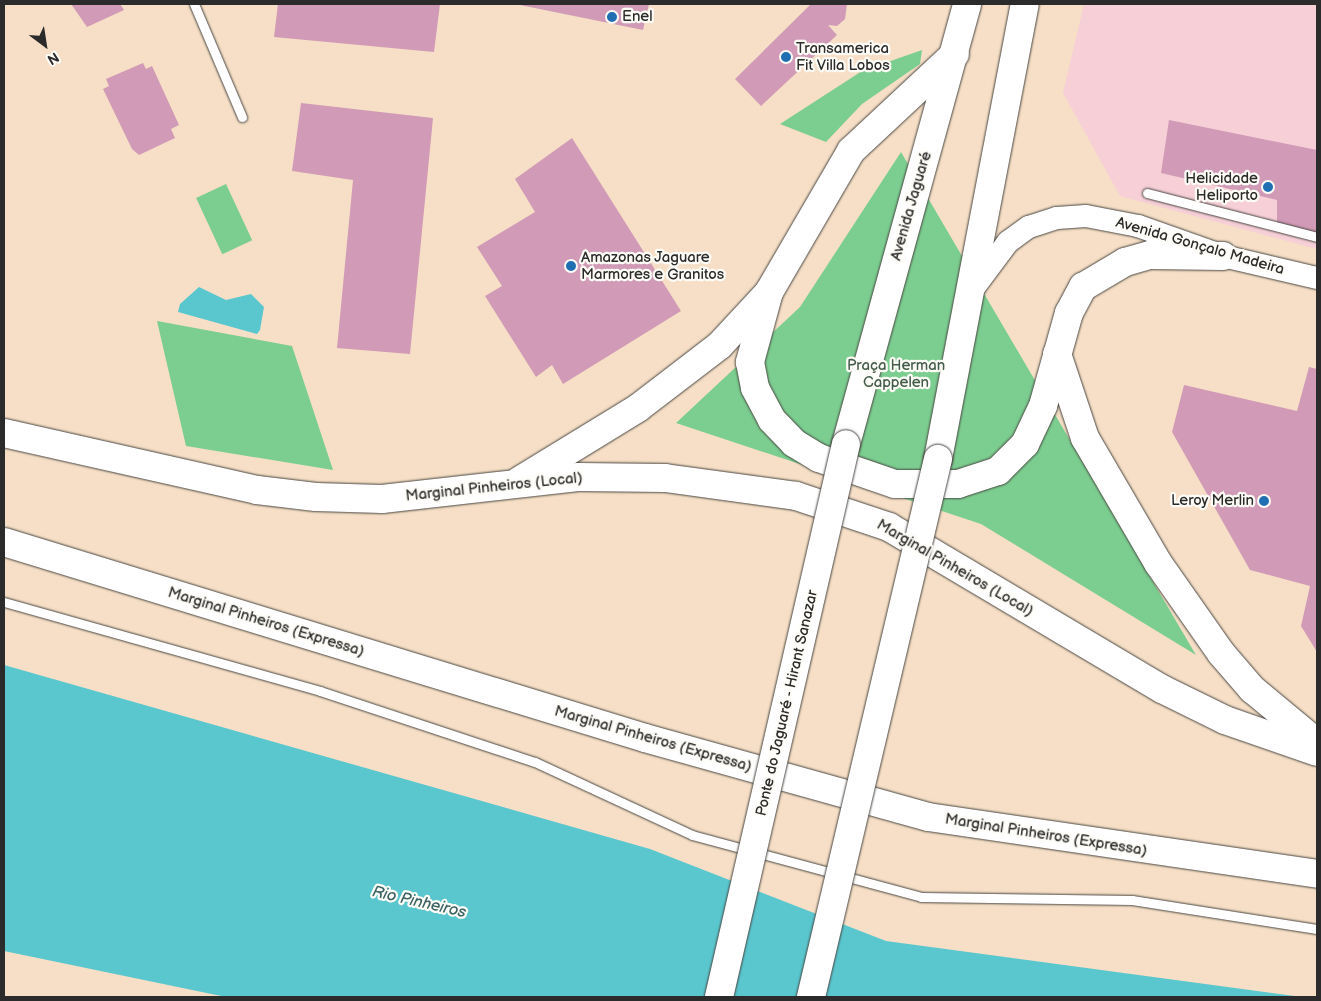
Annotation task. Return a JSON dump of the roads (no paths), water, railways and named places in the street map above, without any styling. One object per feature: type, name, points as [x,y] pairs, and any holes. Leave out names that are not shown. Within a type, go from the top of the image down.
[{"type":"highway","name":"Avenida Jaguaré","points":[[854,408],[955,54],[967,4]]},
{"type":"highway","points":[[811,997],[949,415],[966,298],[1025,4]]},
{"type":"highway","points":[[518,481],[678,381],[720,345],[769,292],[851,151],[955,54]]},
{"type":"highway","points":[[769,292],[750,362],[756,388],[772,420],[794,443],[819,458],[895,484],[958,484],[998,471],[1019,452],[1033,430],[1070,313],[1083,287],[1098,275],[1150,255],[1223,256]]},
{"type":"highway","points":[[1057,354],[1085,438],[1158,563],[1221,653],[1252,689],[1317,743]]},
{"type":"highway","name":"Ponte do Jaguaré - Hirant Sanazar","points":[[719,997],[854,408]]},
{"type":"highway","name":"Marginal Pinheiros (Local)","points":[[4,433],[257,490],[316,496],[382,499],[518,481],[665,478],[770,492],[844,509],[889,527],[1162,689],[1225,720],[1317,752]]},
{"type":"highway","name":"Marginal Pinheiros (Expressa)","points":[[4,542],[646,738],[928,817],[1317,874]]},
{"type":"street","name":"Avenida Gonçalo Madeira","points":[[966,298],[1008,242],[1029,227],[1057,218],[1086,216],[1138,226],[1223,256],[1317,278]]},
{"type":"lane","points":[[194,4],[242,117]]},
{"type":"lane","points":[[1146,193],[1317,237]]},
{"type":"lane","points":[[4,602],[320,691],[536,762],[692,835],[921,897],[1132,900],[1317,929]]},
{"type":"water","points":[[199,287],[226,300],[251,294],[264,307],[260,330],[257,334],[178,312],[180,304]]},
{"type":"water","name":"Rio Pinheiros","points":[[4,665],[650,849],[886,941],[1302,997],[226,997],[4,951]]},
{"type":"place","name":"Enel","points":[[612,17]]},
{"type":"place","name":"Transamerica Fit Villa Lobos","points":[[786,57]]},
{"type":"place","name":"Helicidade Heliporto","points":[[1268,187]]},
{"type":"place","name":"Amazonas Jaguare Marmores e Granitos","points":[[571,266]]},
{"type":"place","name":"Leroy Merlin","points":[[1264,501]]},
{"type":"park label","name":"Praça Herman Cappelen","points":[[896,374]]}]
